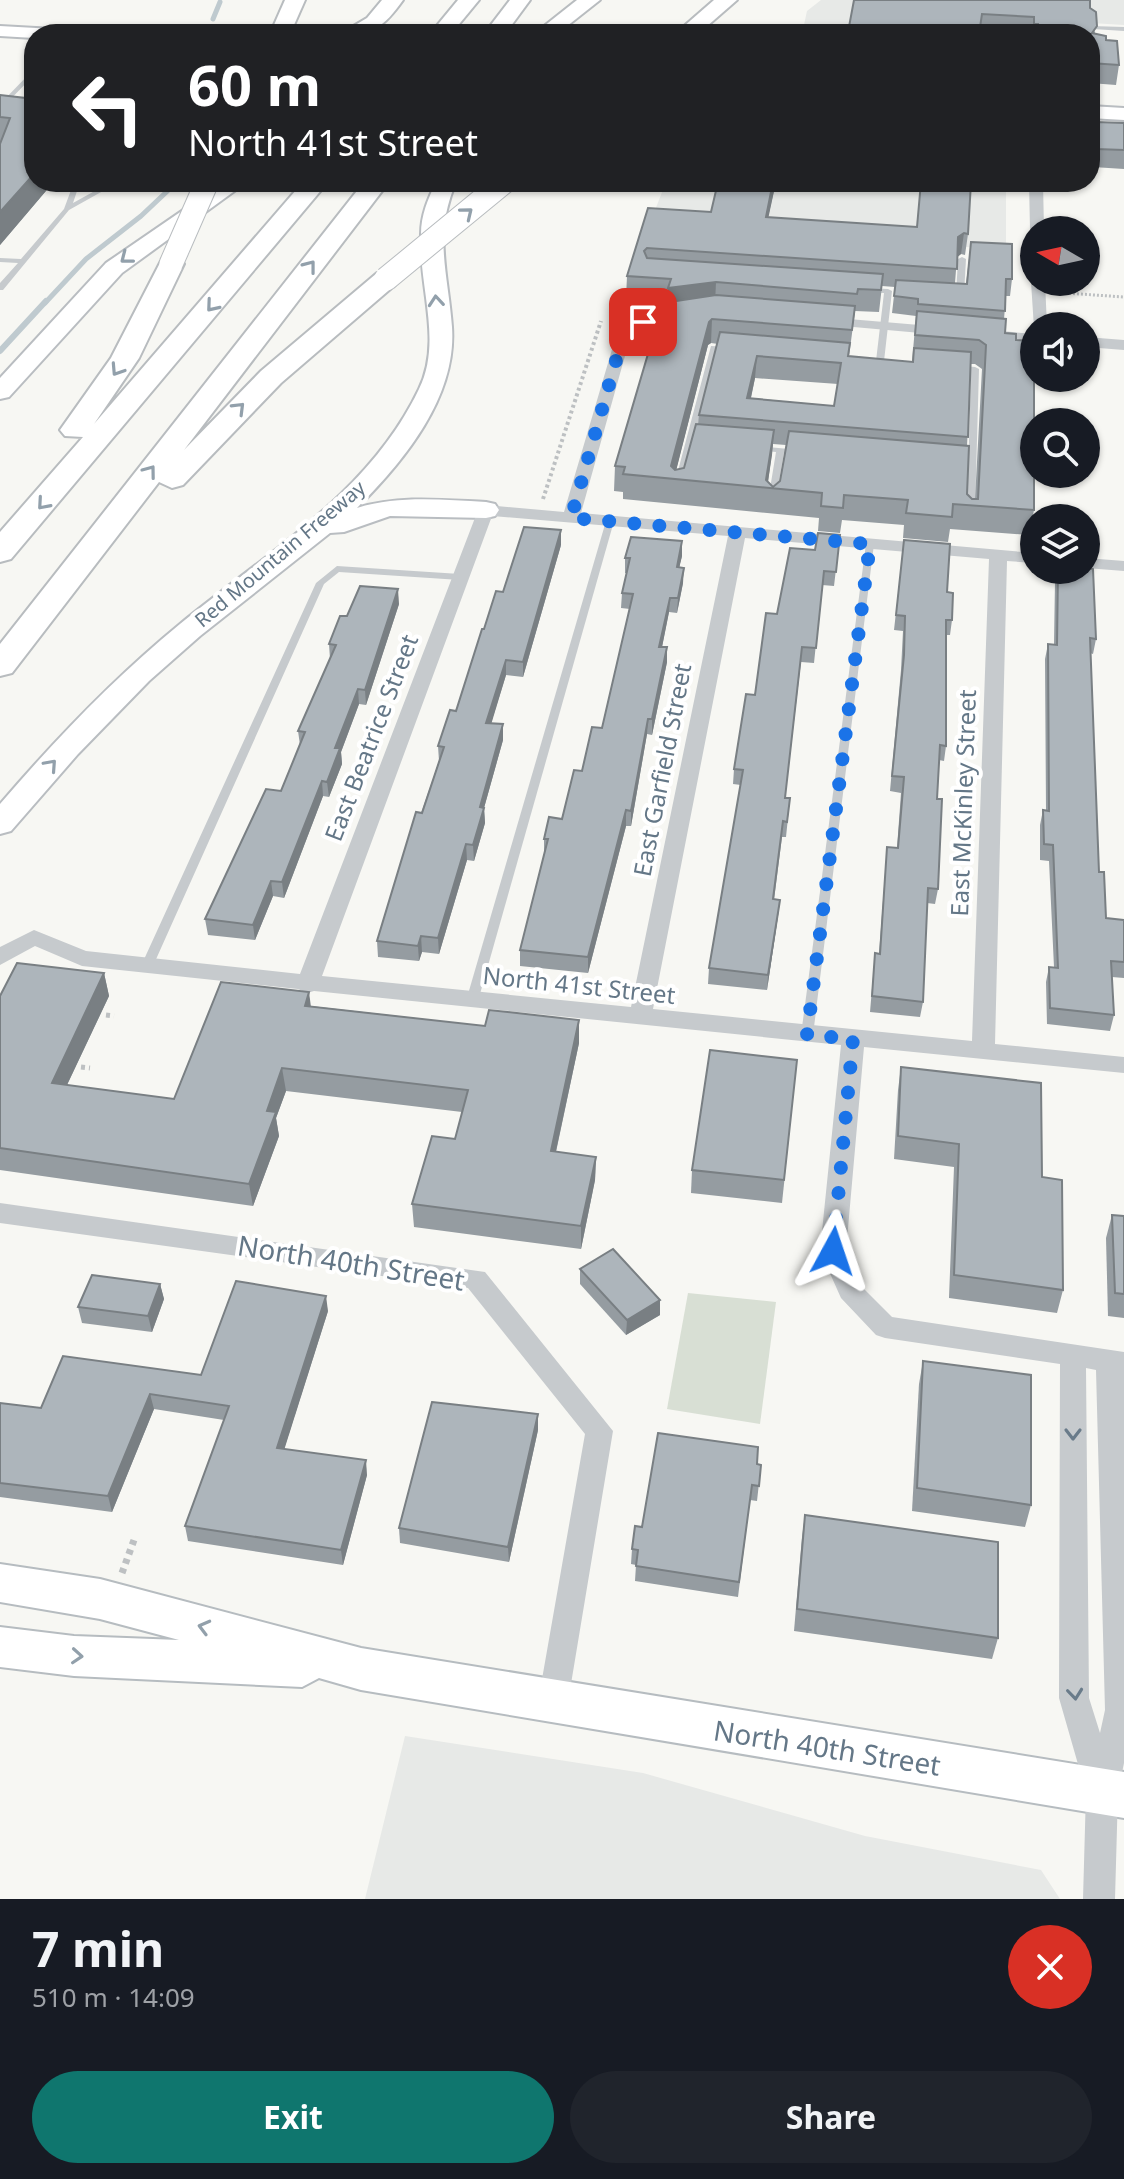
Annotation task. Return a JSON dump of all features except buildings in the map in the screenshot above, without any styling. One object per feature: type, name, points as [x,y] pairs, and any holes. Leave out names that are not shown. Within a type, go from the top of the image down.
[{"type":"highway","points":[[370,24],[396,0]]},
{"type":"highway","points":[[391,24],[396,0]]},
{"type":"highway","points":[[449,24],[469,0]]},
{"type":"highway","points":[[501,24],[520,0]]},
{"type":"highway","points":[[558,24],[590,0]]},
{"type":"highway","points":[[681,24],[696,0]]},
{"type":"highway","points":[[687,24],[727,0]]},
{"type":"highway","points":[[272,24],[284,7]]},
{"type":"highway","points":[[563,24],[571,15]]},
{"type":"highway","points":[[0,526],[115,374],[171,264],[203,192]]},
{"type":"highway","points":[[0,552],[307,192]]},
{"type":"highway","points":[[0,666],[369,192]]},
{"type":"highway","points":[[0,674],[142,512],[232,416],[280,369],[492,192]]},
{"type":"main road","points":[[0,31],[24,32]]},
{"type":"main road","points":[[0,45],[24,46]]},
{"type":"main road","points":[[1100,99],[1124,100]]},
{"type":"main road","points":[[1100,113],[1124,114]]},
{"type":"main road","points":[[0,392],[107,274],[222,192]]},
{"type":"main road","name":"Red Mountain Freeway","points":[[0,824],[52,763],[139,674],[345,505],[377,473],[401,441],[436,378],[439,345],[430,229],[434,204],[441,192]]},
{"type":"main road","points":[[436,378],[430,421],[402,466],[401,476],[408,487],[421,494],[486,510]]},
{"type":"main road","points":[[283,556],[357,513],[376,508],[486,510]]},
{"type":"main road","name":"North 40th Street","points":[[0,1583],[100,1599],[361,1669],[1113,1793]]},
{"type":"main road","name":"North 40th Street","points":[[0,1647],[74,1656],[361,1669]]},
{"type":"street","points":[[1036,192],[1037,216]]},
{"type":"street","points":[[571,518],[623,336],[643,322],[675,313],[702,312]]},
{"type":"street","points":[[807,319],[1020,337]]},
{"type":"street","points":[[1100,343],[1124,345]]},
{"type":"street","points":[[486,510],[1020,557]]},
{"type":"street","name":"East Beatrice Street","points":[[307,985],[486,510]]},
{"type":"street","name":"East Garfield Street","points":[[640,1018],[738,532]]},
{"type":"street","name":"East McKinley Street","points":[[983,1053],[998,555]]},
{"type":"street","points":[[1100,564],[1124,566]]},
{"type":"street","name":"North 41st Street","points":[[0,957],[34,937],[82,958],[307,985],[1124,1065]]},
{"type":"street","points":[[853,1039],[833,1251],[850,1291],[885,1327],[1117,1362],[1120,1710],[1099,1899]]},
{"type":"street","name":"North 40th Street","points":[[0,1213],[476,1279],[599,1431],[553,1702]]},
{"type":"street","points":[[1073,1356],[1074,1698],[1113,1793]]},
{"type":"lane","points":[[1100,29],[1124,29]]},
{"type":"lane","points":[[0,108],[24,82]]},
{"type":"lane","points":[[0,108],[11,110]]},
{"type":"lane","points":[[1,284],[67,209],[73,192]]},
{"type":"lane","points":[[67,209],[98,192]]},
{"type":"lane","points":[[946,295],[960,296],[962,259]]},
{"type":"lane","points":[[0,260],[23,261]]},
{"type":"lane","points":[[857,289],[903,292]]},
{"type":"lane","points":[[880,361],[888,291]]},
{"type":"lane","points":[[677,490],[714,348],[743,350]]},
{"type":"lane","points":[[868,360],[894,362]]},
{"type":"lane","points":[[948,367],[975,369],[970,519]]},
{"type":"lane","points":[[689,442],[705,443]]},
{"type":"lane","points":[[750,447],[810,452]]},
{"type":"lane","points":[[771,506],[780,450]]},
{"type":"lane","points":[[957,465],[972,466]]},
{"type":"lane","points":[[472,1001],[610,521]]},
{"type":"lane","points":[[807,1035],[870,544]]},
{"type":"lane","points":[[147,966],[320,583],[337,569],[460,577]]},
{"type":"path","points":[[1100,295],[1124,297]]},
{"type":"path","points":[[538,514],[601,321]]},
{"type":"path","points":[[106,1015],[114,1016]]},
{"type":"path","points":[[81,1067],[90,1068]]},
{"type":"path","points":[[120,1577],[134,1540]]},
{"type":"shaded area","points":[[821,0],[1124,0],[1124,25],[1026,19],[1026,24],[804,24],[807,11]]},
{"type":"shaded area","points":[[662,192],[1006,192],[1006,250],[650,223]]},
{"type":"shaded area","points":[[688,1293],[776,1302],[760,1424],[667,1409]]},
{"type":"shaded area","points":[[405,1736],[643,1773],[865,1836],[1041,1870],[1060,1899],[365,1899]]},
{"type":"waterway","points":[[213,19],[220,2]]},
{"type":"waterway","points":[[45,303],[86,259],[166,192]]},
{"type":"waterway","points":[[0,351],[46,301]]},
{"type":"route","points":[[643,322],[623,336],[571,518],[870,544],[807,1035],[853,1039],[833,1251]]}]
